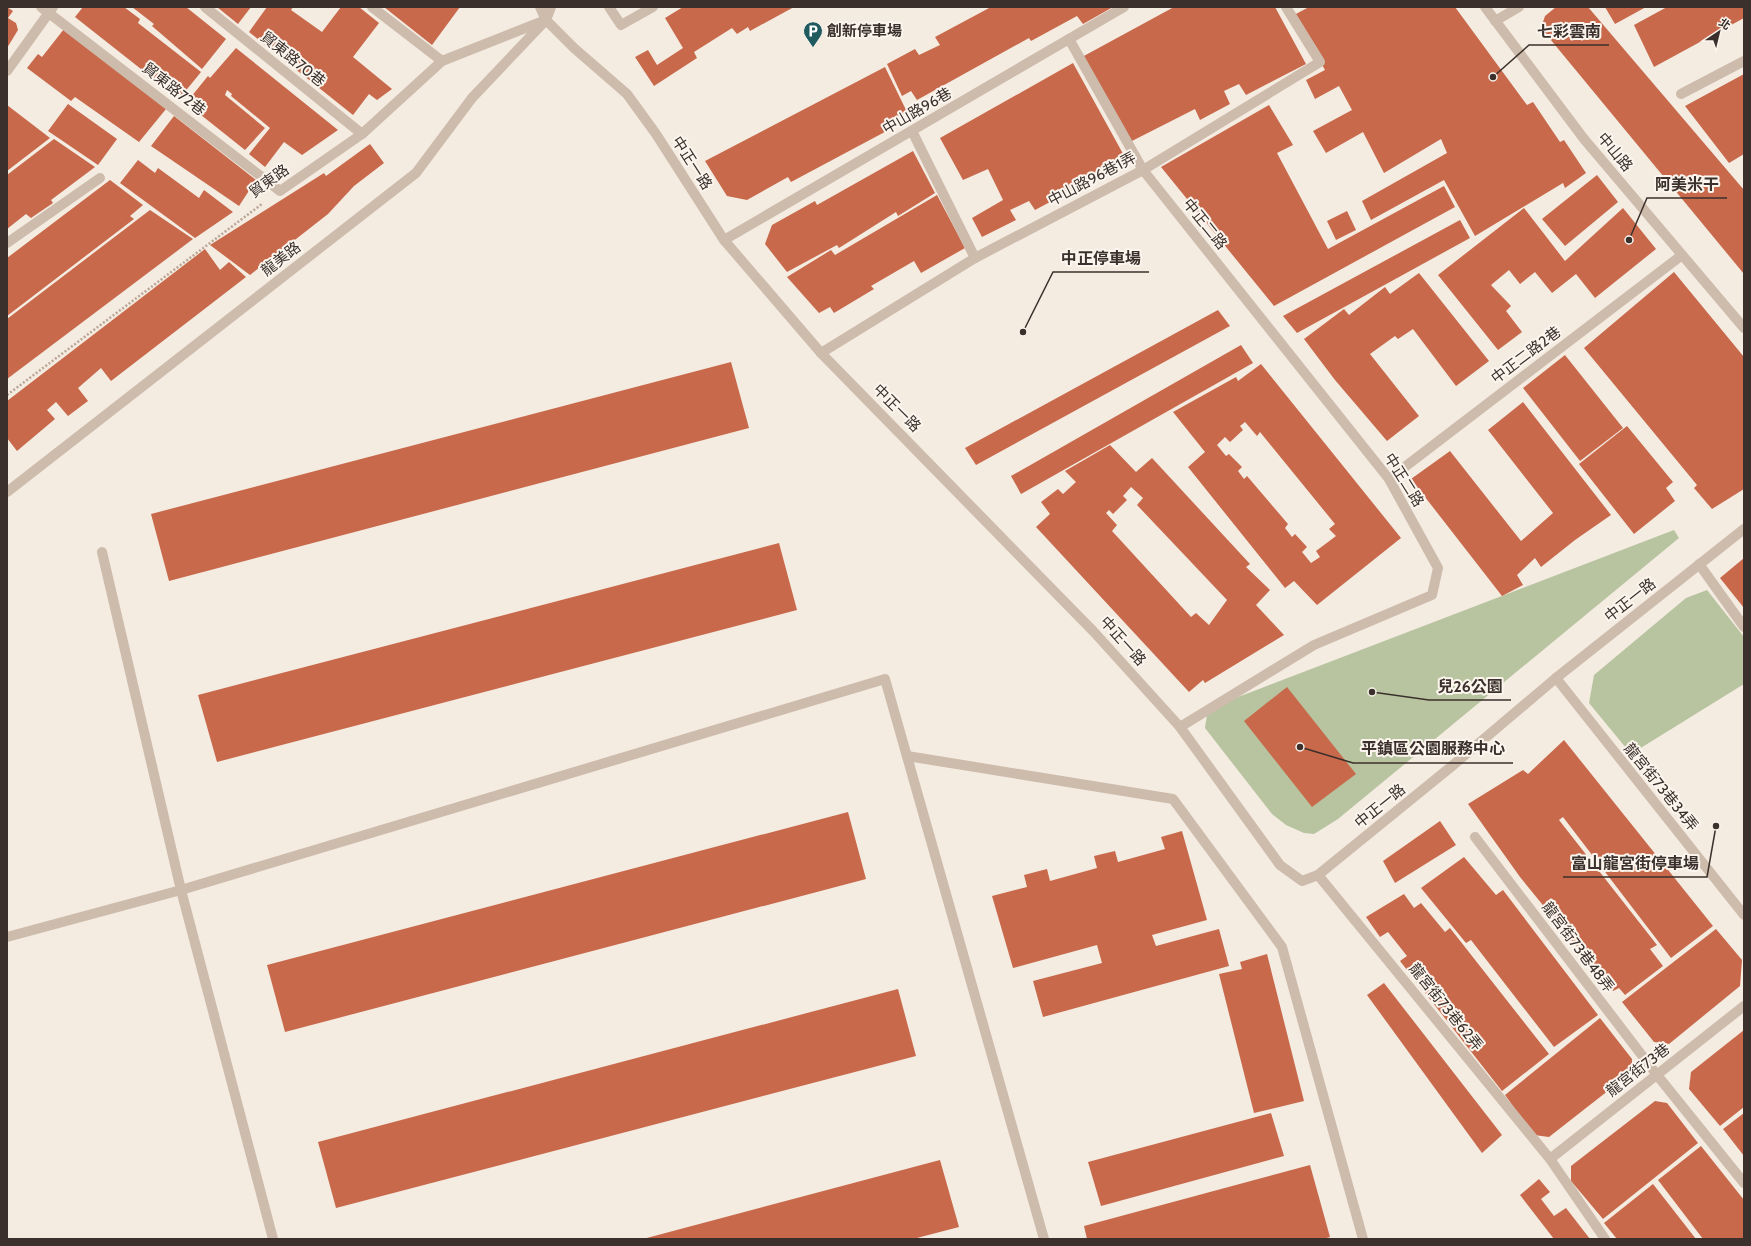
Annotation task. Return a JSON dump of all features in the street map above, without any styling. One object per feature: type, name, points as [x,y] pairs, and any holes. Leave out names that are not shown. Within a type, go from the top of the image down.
[{"type":"street","name":"貿東路70巷","points":[[205,7],[362,134]]},
{"type":"street","points":[[372,7],[442,61]]},
{"type":"street","name":"中正一路","points":[[540,7],[546,20],[574,48],[627,94],[656,134],[724,240],[821,353],[1094,632],[1180,728],[1280,865],[1302,881],[1318,875],[1452,766],[1556,678],[1744,529]]},
{"type":"street","points":[[546,20],[551,7]]},
{"type":"street","points":[[610,7],[621,25],[653,7]]},
{"type":"street","name":"中山路96巷","points":[[724,240],[912,132],[1124,7]]},
{"type":"street","name":"中山路96巷1弄","points":[[821,353],[975,258],[1143,170],[1320,62],[1286,7]]},
{"type":"street","name":"中山路","points":[[1486,7],[1584,139],[1744,328]]},
{"type":"street","points":[[1495,21],[1519,7]]},
{"type":"street","points":[[7,71],[48,9]]},
{"type":"street","name":"貿東路72巷","points":[[48,9],[280,190]]},
{"type":"street","name":"貿東路","points":[[280,190],[362,134],[442,61],[546,20]]},
{"type":"street","name":"龍美路","points":[[7,492],[416,173],[472,98],[546,20]]},
{"type":"street","name":"中正二路","points":[[1069,39],[1143,170],[1389,479],[1438,568],[1432,595],[1314,645],[1180,728]]},
{"type":"street","points":[[1681,94],[1744,61]]},
{"type":"street","points":[[912,132],[975,258]]},
{"type":"street","points":[[7,243],[100,178]]},
{"type":"street","name":"中正二路2巷","points":[[1389,479],[1682,255]]},
{"type":"street","points":[[102,552],[181,890],[273,1239]]},
{"type":"street","points":[[1699,564],[1744,627]]},
{"type":"street","name":"龍宮街73巷34弄","points":[[1556,678],[1744,915]]},
{"type":"street","points":[[7,937],[181,890],[885,679],[1044,1239]]},
{"type":"street","points":[[907,756],[1173,799],[1282,946],[1363,1239]]},
{"type":"street","name":"龍宮街73巷48弄","points":[[1475,837],[1657,1075],[1744,1183]]},
{"type":"street","name":"龍宮街73巷62弄","points":[[1318,875],[1550,1159],[1605,1239]]},
{"type":"street","name":"龍宮街73巷","points":[[1550,1159],[1744,1006]]},
{"type":"path","name":"貿東路","points":[[7,395],[280,190]]},
{"type":"green space","points":[[1674,530],[1679,538],[1338,819],[1314,834],[1304,833],[1286,825],[1272,814],[1205,728],[1207,715],[1220,704]]},
{"type":"green space","points":[[1707,590],[1744,637],[1744,684],[1631,754],[1589,703],[1594,675],[1686,598]]},
{"type":"building","points":[[7,7],[13,11],[8,18],[16,23],[18,30],[7,48]]},
{"type":"building","points":[[83,7],[124,7],[140,19],[138,23],[201,72],[179,99],[75,17]]},
{"type":"building","points":[[132,7],[186,7],[226,39],[202,69],[152,26],[154,24]]},
{"type":"building","points":[[217,7],[251,7],[238,24]]},
{"type":"building","points":[[267,7],[293,7],[291,10],[322,32],[341,7],[359,7],[379,23],[353,57],[392,89],[377,100],[369,94],[353,115],[249,32]]},
{"type":"building","points":[[384,7],[460,7],[432,45]]},
{"type":"building","points":[[683,7],[794,7],[750,31],[748,27],[737,34],[732,28],[694,52],[697,58],[654,86],[635,57],[648,50],[657,65],[683,48],[665,18]]},
{"type":"building","points":[[991,7],[1113,7],[1083,24],[1077,16],[1031,41],[1029,38],[917,100],[911,91],[902,96],[887,64],[915,49],[919,55],[940,45],[935,37]]},
{"type":"building","points":[[1174,7],[1275,7],[1306,64],[1246,95],[1239,84],[1224,91],[1230,104],[1200,120],[1195,109],[1128,143],[1082,57]]},
{"type":"building","points":[[1309,7],[1455,7],[1527,105],[1533,102],[1560,142],[1564,140],[1586,173],[1565,188],[1563,183],[1475,236],[1444,180],[1371,220],[1362,201],[1447,153],[1441,139],[1384,173],[1363,132],[1326,153],[1313,131],[1352,110],[1339,86],[1315,99],[1306,80],[1325,70],[1294,15]]},
{"type":"building","points":[[1556,7],[1588,7],[1744,190],[1744,274],[1541,28],[1545,16]]},
{"type":"building","points":[[1605,7],[1646,7],[1615,24]]},
{"type":"building","points":[[1667,7],[1744,7],[1744,18],[1654,67],[1634,25]]},
{"type":"building","points":[[64,29],[166,109],[139,142],[75,97],[71,101],[27,68],[38,54],[42,57]]},
{"type":"building","points":[[236,48],[338,130],[302,155],[284,142],[265,167],[249,154],[270,128],[231,96],[232,94],[227,90],[225,95],[265,128],[245,150],[186,103],[208,76],[210,78]]},
{"type":"building","points":[[1073,63],[1127,161],[1035,210],[1029,201],[1010,210],[1016,220],[982,237],[972,218],[1003,200],[988,169],[963,180],[940,138]]},
{"type":"building","points":[[885,67],[907,112],[893,120],[896,126],[791,182],[788,177],[747,200],[727,196],[705,161]]},
{"type":"building","points":[[1744,74],[1744,154],[1729,163],[1685,106]]},
{"type":"building","points":[[68,104],[117,139],[98,165],[48,131]]},
{"type":"building","points":[[7,105],[50,138],[7,171]]},
{"type":"building","points":[[1269,105],[1293,145],[1277,153],[1328,249],[1444,186],[1455,207],[1274,306],[1161,167]]},
{"type":"building","points":[[174,116],[256,180],[239,206],[151,146]]},
{"type":"building","points":[[54,139],[95,167],[51,200],[53,203],[31,218],[26,214],[7,229],[7,175]]},
{"type":"building","points":[[370,144],[384,163],[354,186],[328,214],[250,275],[210,245],[324,173],[326,176]]},
{"type":"building","points":[[913,151],[935,193],[898,216],[896,212],[839,248],[837,245],[787,272],[765,244],[772,225],[815,201],[817,205]]},
{"type":"building","points":[[138,160],[155,173],[158,168],[199,198],[204,190],[233,212],[195,238],[120,183]]},
{"type":"building","points":[[1597,175],[1618,202],[1565,246],[1542,219]]},
{"type":"building","points":[[110,180],[143,205],[130,216],[134,219],[7,316],[7,258]]},
{"type":"building","points":[[937,195],[965,248],[921,273],[914,261],[871,286],[874,289],[834,313],[830,307],[819,313],[787,277],[831,250],[835,255]]},
{"type":"building","points":[[1524,208],[1565,261],[1623,208],[1656,249],[1595,298],[1576,274],[1552,293],[1535,272],[1520,284],[1509,270],[1491,285],[1511,306],[1506,311],[1522,332],[1498,350],[1438,275]]},
{"type":"building","points":[[150,210],[193,239],[7,379],[7,319]]},
{"type":"building","points":[[1347,211],[1356,230],[1336,240],[1327,221]]},
{"type":"building","points":[[1460,220],[1470,238],[1297,333],[1283,316]]},
{"type":"building","points":[[205,249],[220,270],[229,262],[246,277],[111,381],[101,368],[78,388],[88,401],[68,416],[56,402],[47,410],[55,419],[17,451],[7,438],[7,401]]},
{"type":"building","points":[[1674,272],[1744,357],[1744,489],[1712,509],[1694,488],[1697,485],[1584,348]]},
{"type":"building","points":[[1419,273],[1489,361],[1456,386],[1413,329],[1398,339],[1395,336],[1370,354],[1419,416],[1387,441],[1335,380],[1304,339],[1344,309],[1349,315],[1385,287],[1390,294]]},
{"type":"building","points":[[1218,310],[1230,326],[976,465],[965,448]]},
{"type":"building","points":[[1241,345],[1253,363],[1021,494],[1011,476]]},
{"type":"building","points":[[1565,355],[1623,428],[1580,461],[1523,388]]},
{"type":"building","points":[[731,362],[749,428],[169,581],[151,514]]},
{"type":"building","points":[[1261,364],[1401,538],[1317,605],[1294,581],[1285,588],[1188,467],[1205,452],[1173,412],[1236,377],[1238,381]],"holes":[[[1245,422],[1257,436],[1260,432],[1335,524],[1329,529],[1336,536],[1316,551],[1320,557],[1311,563],[1302,552],[1307,547],[1295,534],[1292,537],[1285,528],[1288,524],[1247,476],[1244,479],[1238,471],[1242,467],[1229,454],[1226,456],[1217,445],[1225,437],[1230,442],[1243,430],[1240,426]]]},
{"type":"building","points":[[1523,402],[1611,515],[1575,540],[1541,567],[1535,558],[1517,575],[1523,585],[1502,596],[1411,479],[1450,451],[1521,541],[1553,513],[1488,430]]},
{"type":"building","points":[[1627,426],[1673,482],[1666,488],[1675,501],[1634,534],[1579,464]]},
{"type":"building","points":[[1110,445],[1136,472],[1152,458],[1250,564],[1246,567],[1270,590],[1256,605],[1284,635],[1205,683],[1203,680],[1189,692],[1036,527],[1050,514],[1041,502],[1058,489],[1063,494],[1076,482],[1065,471]],"holes":[[[1131,487],[1143,498],[1137,505],[1227,600],[1209,625],[1196,613],[1191,617],[1112,531],[1117,525],[1106,513],[1109,510],[1113,514],[1127,500],[1123,496]]]},
{"type":"building","points":[[779,543],[797,610],[217,762],[198,695]]},
{"type":"building","points":[[1744,558],[1744,608],[1720,578]]},
{"type":"building","points":[[1287,687],[1356,774],[1312,807],[1244,721]]},
{"type":"building","points":[[1564,740],[1713,926],[1671,958],[1563,817],[1559,820],[1657,945],[1650,949],[1663,966],[1625,995],[1619,988],[1613,991],[1520,877],[1468,804],[1523,770],[1528,774]]},
{"type":"building","points":[[848,812],[866,879],[285,1032],[267,965]]},
{"type":"building","points":[[1440,821],[1456,845],[1395,883],[1383,861]]},
{"type":"building","points":[[1182,831],[1207,920],[1152,935],[1156,946],[1219,929],[1229,966],[1043,1017],[1033,981],[1102,963],[1097,945],[1013,968],[992,896],[1027,887],[1024,875],[1047,869],[1050,881],[1097,868],[1094,856],[1115,851],[1118,862],[1165,849],[1161,837]]},
{"type":"building","points":[[1464,857],[1496,895],[1503,890],[1598,1015],[1554,1047],[1471,940],[1466,943],[1421,888]]},
{"type":"building","points":[[1404,894],[1414,908],[1421,903],[1445,932],[1450,928],[1549,1054],[1502,1091],[1400,961],[1407,956],[1388,932],[1380,937],[1366,917]]},
{"type":"building","points":[[1716,929],[1742,960],[1740,986],[1669,1044],[1654,1042],[1622,1002]]},
{"type":"building","points":[[1267,954],[1304,1101],[1254,1113],[1219,974],[1242,969],[1240,962]]},
{"type":"building","points":[[1384,983],[1502,1135],[1482,1153],[1367,995]]},
{"type":"building","points":[[898,989],[916,1056],[336,1208],[318,1142]]},
{"type":"building","points":[[1600,1018],[1632,1059],[1632,1072],[1549,1137],[1534,1135],[1505,1095]]},
{"type":"building","points":[[1744,1030],[1744,1107],[1720,1126],[1689,1089],[1691,1072]]},
{"type":"building","points":[[1655,1101],[1667,1103],[1698,1143],[1603,1219],[1571,1181],[1571,1166]]},
{"type":"building","points":[[1271,1113],[1284,1156],[1101,1206],[1088,1162]]},
{"type":"building","points":[[1744,1113],[1744,1156],[1723,1129]]},
{"type":"building","points":[[1701,1146],[1744,1200],[1744,1239],[1703,1239],[1658,1180]]},
{"type":"building","points":[[940,1160],[959,1227],[913,1239],[643,1239]]},
{"type":"building","points":[[1310,1165],[1330,1237],[1323,1239],[1087,1239],[1084,1226]]},
{"type":"building","points":[[1539,1179],[1550,1192],[1541,1199],[1554,1216],[1566,1208],[1590,1239],[1554,1239],[1520,1195]]},
{"type":"building","points":[[1653,1184],[1696,1239],[1617,1239],[1604,1223]]},
{"type":"place","name":"創新停車場","points":[[813,48]]},
{"type":"place","name":"七彩雲南","points":[[1493,77]]},
{"type":"place","name":"阿美米干","points":[[1629,240]]},
{"type":"place","name":"中正停車場","points":[[1023,332]]},
{"type":"place","name":"兒26公園","points":[[1372,692]]},
{"type":"place","name":"平鎮區公園服務中心","points":[[1300,747]]},
{"type":"place","name":"富山龍宮街停車場","points":[[1716,826]]}]
